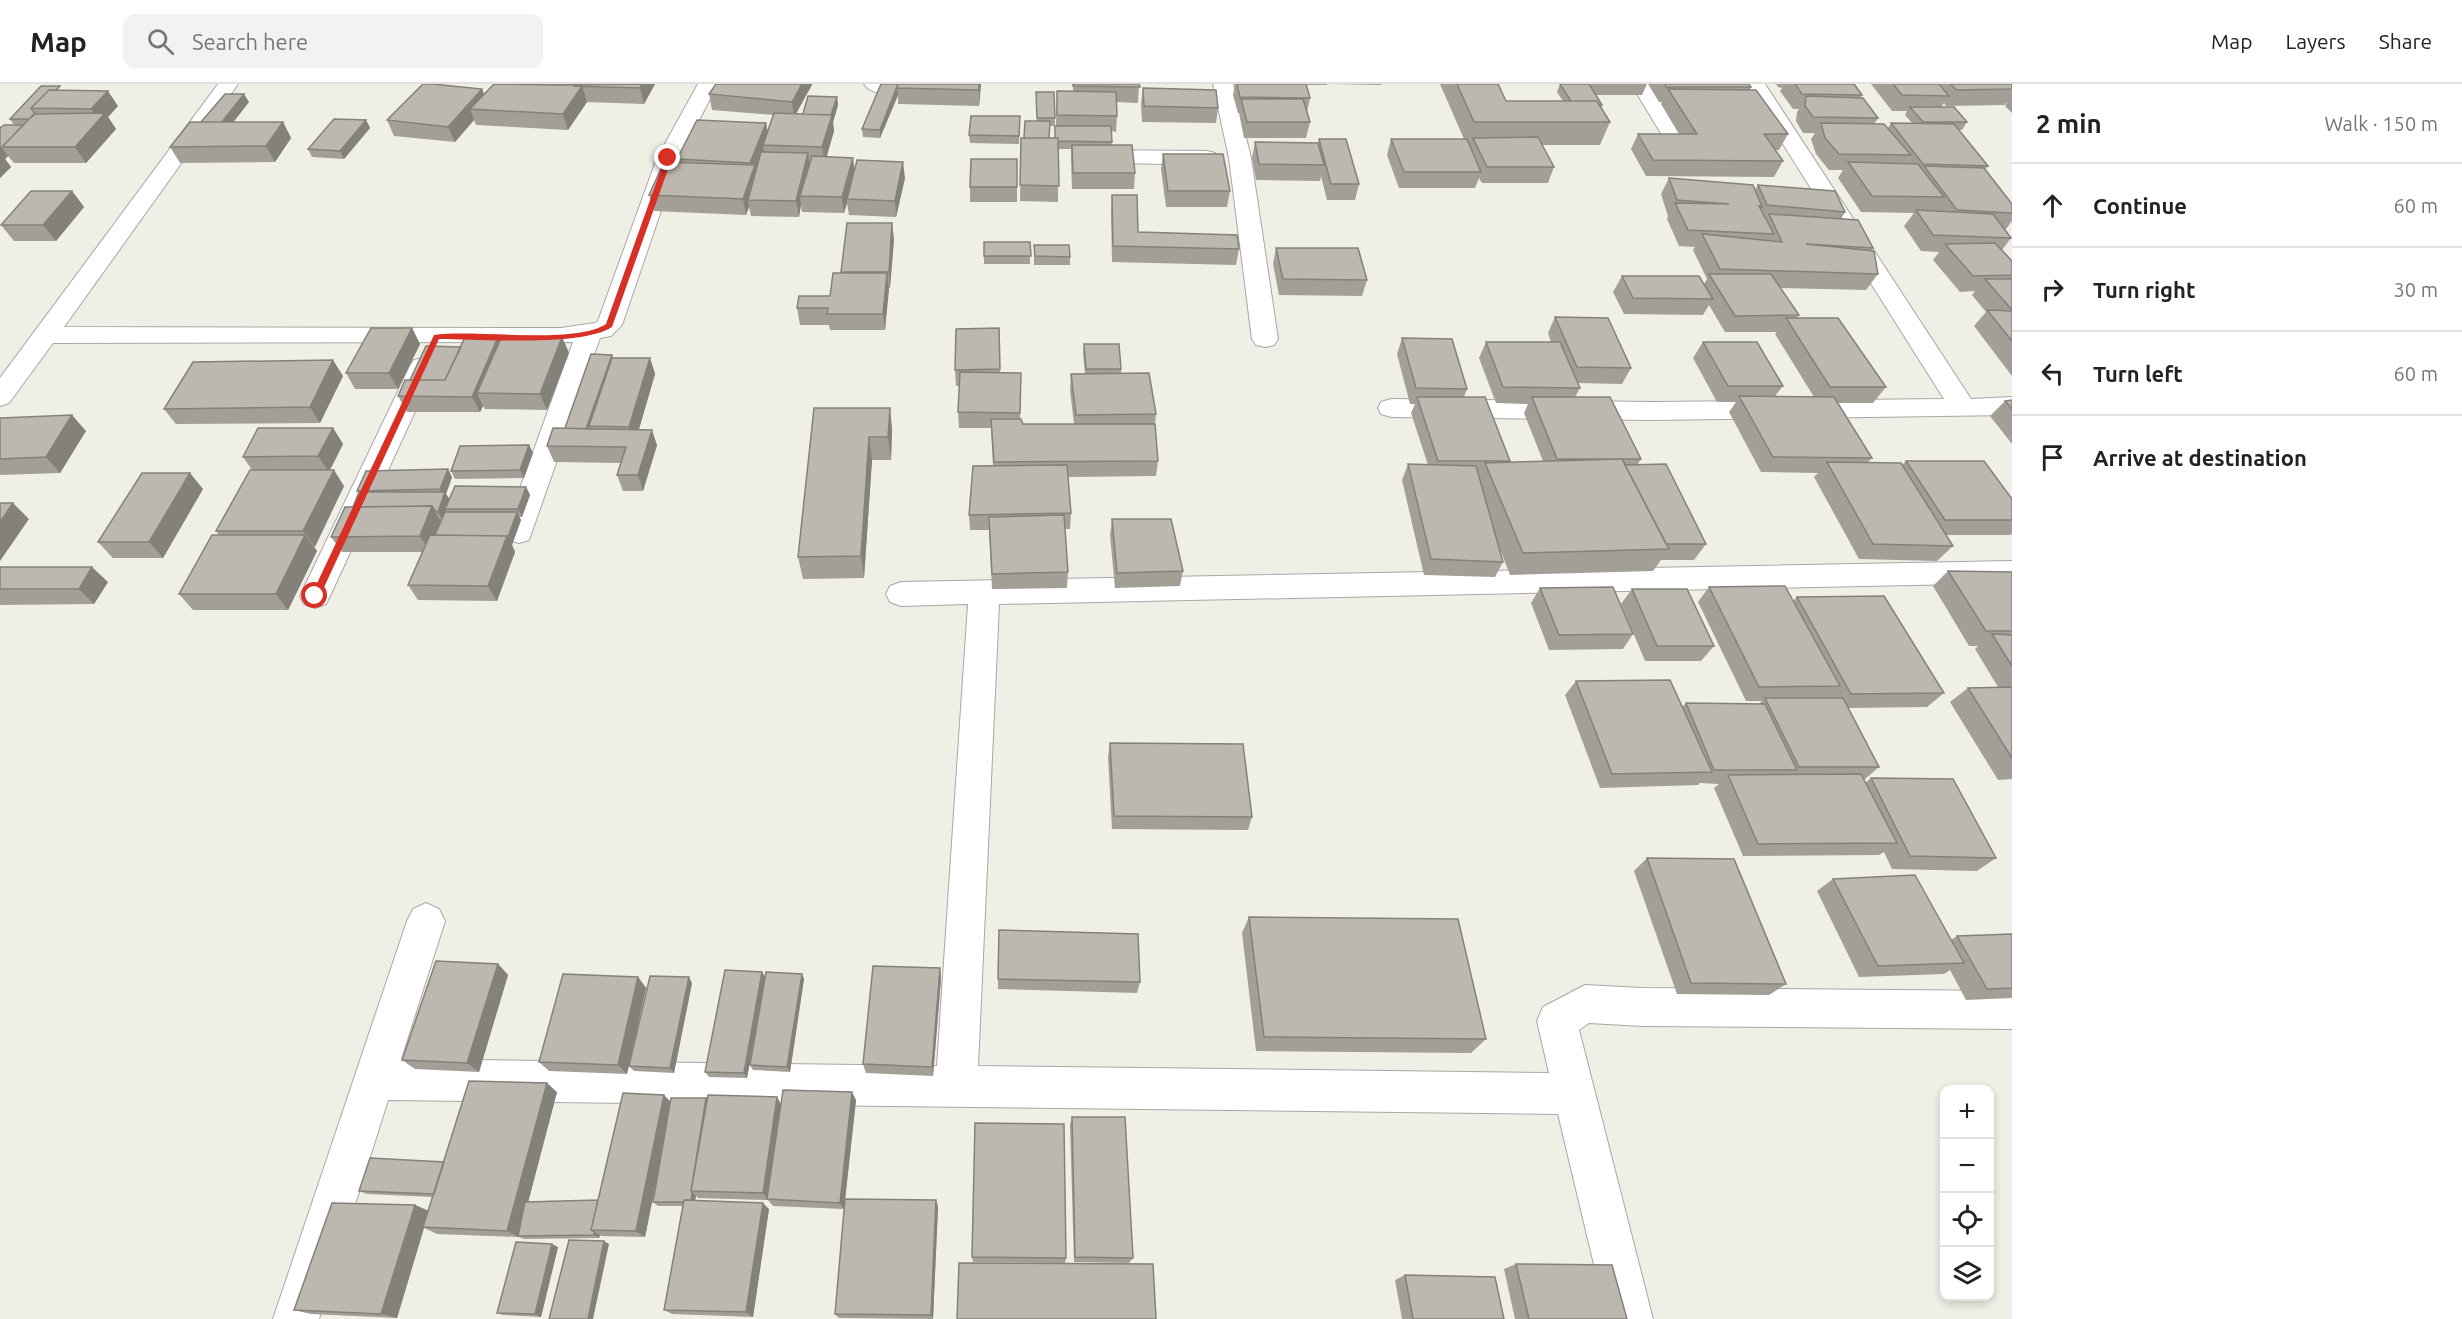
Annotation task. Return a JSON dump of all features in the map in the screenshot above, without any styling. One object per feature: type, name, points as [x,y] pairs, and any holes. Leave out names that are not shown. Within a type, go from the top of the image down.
[{"type":"street","points":[[0,397],[177,150],[228,84]]},
{"type":"street","points":[[47,334],[437,337],[561,336],[602,330],[609,325],[668,158],[708,84]]},
{"type":"street","points":[[1223,84],[1240,158],[1265,339]]},
{"type":"street","points":[[1641,84],[1679,145]]},
{"type":"street","points":[[1755,84],[1963,408]]},
{"type":"street","points":[[1074,157],[1240,158]]},
{"type":"street","points":[[519,532],[589,333]]},
{"type":"street","points":[[315,596],[437,337]]},
{"type":"street","points":[[1390,408],[1652,411],[2012,406]]},
{"type":"street","points":[[901,594],[2012,572]]},
{"type":"street","points":[[956,1088],[984,594]]},
{"type":"street","points":[[296,1319],[426,921]]},
{"type":"street","points":[[1630,1319],[1557,1021],[1586,1004],[1642,1007],[2012,1010]]},
{"type":"street","points":[[375,1079],[1574,1094]]},
{"type":"building","points":[[423,84],[482,89],[448,127],[387,120]]},
{"type":"building","points":[[494,84],[642,84],[640,88],[582,86],[563,114],[470,109]]},
{"type":"building","points":[[716,84],[802,84],[792,102],[709,94]]},
{"type":"building","points":[[881,84],[898,84],[880,130],[862,129]]},
{"type":"building","points":[[898,84],[979,84],[979,90],[897,88]]},
{"type":"building","points":[[1073,84],[1139,84],[1140,87],[1073,86]]},
{"type":"building","points":[[1237,84],[1306,84],[1310,98],[1240,97]]},
{"type":"building","points":[[1457,84],[1498,84],[1506,101],[1597,101],[1610,122],[1474,122]]},
{"type":"building","points":[[1560,84],[1589,84],[1602,105],[1599,105],[1597,101],[1571,101]]},
{"type":"building","points":[[1665,84],[1749,84],[1751,87],[1666,87]]},
{"type":"building","points":[[1795,84],[1854,84],[1862,95],[1802,94]]},
{"type":"building","points":[[1893,84],[1939,84],[1949,96],[1902,95]]},
{"type":"building","points":[[1950,84],[2011,84],[2012,89],[1957,90]]},
{"type":"building","points":[[41,86],[60,86],[56,90],[49,90],[31,108],[35,114],[29,119],[10,119]]},
{"type":"building","points":[[1143,88],[1216,90],[1218,108],[1144,106]]},
{"type":"building","points":[[1668,89],[1756,90],[1788,134],[1764,134],[1783,161],[1653,160],[1638,134],[1697,134]]},
{"type":"building","points":[[49,90],[108,91],[91,109],[31,108]]},
{"type":"building","points":[[1057,91],[1116,92],[1117,116],[1057,115]]},
{"type":"building","points":[[1036,92],[1054,92],[1055,118],[1037,118]]},
{"type":"building","points":[[225,94],[244,94],[222,122],[201,122]]},
{"type":"building","points":[[808,96],[837,97],[831,115],[803,114]]},
{"type":"building","points":[[1806,96],[1863,98],[1878,118],[1813,117],[1805,106]]},
{"type":"building","points":[[1241,99],[1303,99],[1310,122],[1247,122]]},
{"type":"building","points":[[1910,107],[1954,107],[1967,122],[1923,122]]},
{"type":"building","points":[[105,113],[75,147],[2,147],[34,114]]},
{"type":"building","points":[[774,113],[832,115],[822,147],[763,145]]},
{"type":"building","points":[[971,116],[1020,116],[1019,136],[969,135]]},
{"type":"building","points":[[334,119],[366,120],[340,151],[308,149]]},
{"type":"building","points":[[697,120],[766,123],[750,163],[677,159]]},
{"type":"building","points":[[1025,121],[1050,121],[1049,138],[1024,138]]},
{"type":"building","points":[[190,122],[283,122],[266,146],[170,147]]},
{"type":"building","points":[[1821,123],[1884,124],[1911,155],[1839,154],[1825,138]]},
{"type":"building","points":[[1891,123],[1954,124],[1988,166],[1923,164]]},
{"type":"building","points":[[4,125],[23,125],[0,149],[0,128]]},
{"type":"building","points":[[1055,126],[1111,126],[1112,142],[1058,141],[1058,138],[1055,138]]},
{"type":"building","points":[[1538,137],[1554,167],[1487,167],[1473,138]]},
{"type":"building","points":[[1021,138],[1058,138],[1059,186],[1020,185]]},
{"type":"building","points":[[1319,139],[1346,139],[1359,184],[1331,184]]},
{"type":"building","points":[[1391,139],[1467,139],[1481,172],[1404,172]]},
{"type":"building","points":[[1255,142],[1318,143],[1324,165],[1259,164]]},
{"type":"building","points":[[1072,145],[1132,145],[1135,173],[1073,173]]},
{"type":"building","points":[[761,152],[808,153],[796,201],[748,200]]},
{"type":"building","points":[[1163,154],[1223,154],[1230,191],[1168,191]]},
{"type":"building","points":[[812,156],[853,158],[842,197],[800,196]]},
{"type":"building","points":[[971,159],[1017,159],[1017,187],[970,187]]},
{"type":"building","points":[[857,160],[903,162],[895,201],[847,199]]},
{"type":"building","points":[[664,162],[755,165],[743,199],[649,195]]},
{"type":"building","points":[[1848,162],[1918,164],[1944,197],[1872,196]]},
{"type":"building","points":[[1924,166],[1984,168],[2012,204],[2012,213],[1957,210]]},
{"type":"building","points":[[1669,178],[1753,185],[1762,207],[1759,206],[1774,234],[1688,230],[1675,203],[1729,204],[1677,200]]},
{"type":"building","points":[[1758,185],[1835,191],[1845,212],[1767,205]]},
{"type":"building","points":[[31,191],[72,191],[43,225],[1,225]]},
{"type":"building","points":[[1112,195],[1137,195],[1138,232],[1237,235],[1239,249],[1113,246]]},
{"type":"building","points":[[1916,210],[1993,214],[2011,238],[1933,235]]},
{"type":"building","points":[[1769,214],[1858,220],[1873,248],[1806,244],[1874,251],[1878,274],[1720,269],[1702,234],[1782,242]]},
{"type":"building","points":[[847,223],[892,223],[889,272],[841,272]]},
{"type":"building","points":[[984,242],[1030,242],[1031,256],[984,256]]},
{"type":"building","points":[[1995,243],[2012,261],[2012,275],[1973,276],[1945,244]]},
{"type":"building","points":[[1034,245],[1069,245],[1070,257],[1035,256]]},
{"type":"building","points":[[1276,248],[1358,248],[1367,280],[1283,279]]},
{"type":"building","points":[[833,273],[887,273],[883,314],[827,314],[828,308],[797,308],[799,296],[830,296]]},
{"type":"building","points":[[1709,274],[1771,274],[1799,315],[1735,316]]},
{"type":"building","points":[[1622,276],[1699,276],[1713,299],[1633,298]]},
{"type":"building","points":[[1985,279],[2012,279],[2012,310]]},
{"type":"building","points":[[1987,310],[2012,311],[2012,341]]},
{"type":"building","points":[[1555,317],[1608,318],[1631,368],[1577,367]]},
{"type":"building","points":[[1786,318],[1838,318],[1886,387],[1830,387]]},
{"type":"building","points":[[371,328],[412,328],[389,373],[346,373]]},
{"type":"building","points":[[999,328],[1000,369],[955,370],[956,329]]},
{"type":"building","points":[[502,336],[562,337],[540,394],[477,393]]},
{"type":"building","points":[[465,337],[498,337],[472,397],[398,396],[405,380],[445,380]]},
{"type":"building","points":[[1402,338],[1452,339],[1467,389],[1416,388]]},
{"type":"building","points":[[1486,342],[1560,342],[1580,388],[1503,387]]},
{"type":"building","points":[[1703,342],[1757,342],[1783,386],[1728,386]]},
{"type":"building","points":[[1084,344],[1119,344],[1121,369],[1086,369]]},
{"type":"building","points":[[426,346],[461,347],[445,380],[410,380]]},
{"type":"building","points":[[591,354],[612,355],[586,429],[565,428]]},
{"type":"building","points":[[612,358],[650,358],[629,427],[589,426]]},
{"type":"building","points":[[333,360],[310,407],[164,409],[193,362]]},
{"type":"building","points":[[960,372],[1021,373],[1020,413],[958,412]]},
{"type":"building","points":[[1149,373],[1156,414],[1076,415],[1071,374]]},
{"type":"building","points":[[1739,396],[1834,397],[1872,458],[1773,457]]},
{"type":"building","points":[[1417,397],[1485,397],[1510,461],[1438,461]]},
{"type":"building","points":[[1532,397],[1610,397],[1641,459],[1557,459]]},
{"type":"building","points":[[2012,400],[2012,409],[2005,401]]},
{"type":"building","points":[[814,408],[890,408],[888,437],[869,437],[861,556],[798,557]]},
{"type":"building","points":[[72,415],[46,457],[0,459],[0,418]]},
{"type":"building","points":[[991,419],[1021,419],[1023,424],[1155,424],[1158,461],[994,462]]},
{"type":"building","points":[[258,428],[333,428],[318,456],[243,457]]},
{"type":"building","points":[[553,428],[652,430],[638,475],[617,475],[626,447],[547,446]]},
{"type":"building","points":[[529,445],[520,470],[451,471],[460,446]]},
{"type":"building","points":[[1622,459],[1669,549],[1523,553],[1485,463]]},
{"type":"building","points":[[1906,461],[1984,461],[2012,499],[2012,520],[1945,520]]},
{"type":"building","points":[[1827,462],[1901,463],[1953,546],[1873,544]]},
{"type":"building","points":[[1408,464],[1476,466],[1503,562],[1431,559]]},
{"type":"building","points":[[1666,464],[1706,544],[1666,544],[1625,465]]},
{"type":"building","points":[[1067,465],[1071,513],[969,515],[973,466]]},
{"type":"building","points":[[448,469],[440,489],[357,491],[366,471]]},
{"type":"building","points":[[250,470],[334,470],[303,531],[216,531]]},
{"type":"building","points":[[142,473],[190,473],[149,542],[98,542]]},
{"type":"building","points":[[455,486],[526,487],[518,509],[445,509]]},
{"type":"building","points":[[359,492],[445,492],[438,512],[436,512],[432,506],[353,507]]},
{"type":"building","points":[[0,503],[13,503],[0,522]]},
{"type":"building","points":[[432,506],[420,536],[331,537],[345,507]]},
{"type":"building","points":[[445,512],[517,512],[508,537],[435,535]]},
{"type":"building","points":[[1064,515],[1068,572],[992,574],[989,517]]},
{"type":"building","points":[[1112,519],[1171,519],[1183,571],[1117,573]]},
{"type":"building","points":[[212,535],[305,535],[276,594],[179,594]]},
{"type":"building","points":[[430,535],[507,536],[488,586],[408,585]]},
{"type":"building","points":[[0,567],[92,567],[79,589],[0,589]]},
{"type":"building","points":[[1948,571],[2012,572],[2012,631],[1986,631]]},
{"type":"building","points":[[1785,586],[1840,686],[1759,687],[1709,587]]},
{"type":"building","points":[[1613,587],[1633,634],[1559,635],[1540,588]]},
{"type":"building","points":[[1632,589],[1687,589],[1714,646],[1657,646]]},
{"type":"building","points":[[1884,596],[1944,693],[1851,694],[1797,597]]},
{"type":"building","points":[[1992,634],[2012,635],[2012,666]]},
{"type":"building","points":[[1670,680],[1712,772],[1612,774],[1576,681]]},
{"type":"building","points":[[2012,687],[2012,758],[1968,688]]},
{"type":"building","points":[[1765,698],[1843,698],[1879,767],[1799,767]]},
{"type":"building","points":[[1686,703],[1765,704],[1797,770],[1714,770]]},
{"type":"building","points":[[1110,743],[1243,744],[1252,817],[1114,816]]},
{"type":"building","points":[[1861,774],[1897,843],[1758,844],[1728,775]]},
{"type":"building","points":[[1871,778],[1953,779],[1996,858],[1910,856]]},
{"type":"building","points":[[1647,858],[1734,859],[1786,984],[1691,983]]},
{"type":"building","points":[[1915,875],[1964,963],[1878,966],[1833,879]]},
{"type":"building","points":[[1249,917],[1458,919],[1486,1039],[1264,1037]]},
{"type":"building","points":[[999,930],[1138,934],[1140,982],[998,979]]},
{"type":"building","points":[[2012,934],[2012,988],[1987,989],[1957,936]]},
{"type":"building","points":[[436,961],[498,964],[467,1063],[402,1060]]},
{"type":"building","points":[[873,966],[940,968],[932,1067],[863,1064]]},
{"type":"building","points":[[725,970],[762,972],[744,1073],[705,1072]]},
{"type":"building","points":[[766,972],[802,974],[787,1067],[750,1065]]},
{"type":"building","points":[[563,974],[638,977],[618,1065],[539,1062]]},
{"type":"building","points":[[650,976],[689,977],[670,1068],[629,1066]]},
{"type":"building","points":[[469,1081],[547,1083],[507,1231],[423,1227]]},
{"type":"building","points":[[783,1090],[852,1092],[840,1203],[767,1199]]},
{"type":"building","points":[[623,1093],[664,1095],[636,1231],[591,1230]]},
{"type":"building","points":[[708,1095],[777,1097],[763,1193],[691,1191]]},
{"type":"building","points":[[671,1098],[706,1098],[691,1200],[653,1202]]},
{"type":"building","points":[[1072,1117],[1125,1117],[1133,1258],[1075,1257]]},
{"type":"building","points":[[975,1123],[1064,1124],[1066,1258],[972,1257]]},
{"type":"building","points":[[370,1158],[444,1162],[434,1194],[359,1191]]},
{"type":"building","points":[[845,1199],[936,1200],[931,1315],[835,1314]]},
{"type":"building","points":[[598,1200],[591,1230],[594,1235],[518,1236],[525,1202]]},
{"type":"building","points":[[684,1200],[763,1203],[746,1312],[664,1310]]},
{"type":"building","points":[[332,1203],[415,1205],[381,1314],[294,1310]]},
{"type":"building","points":[[569,1240],[604,1241],[588,1319],[549,1319]]},
{"type":"building","points":[[516,1242],[552,1244],[535,1314],[497,1313]]},
{"type":"building","points":[[959,1263],[1153,1264],[1156,1319],[957,1319]]},
{"type":"building","points":[[1516,1264],[1612,1265],[1627,1319],[1529,1319]]},
{"type":"building","points":[[1405,1275],[1495,1277],[1504,1319],[1413,1319]]},
{"type":"route","points":[[315,596],[437,337],[561,336],[589,333],[602,330],[609,325],[668,158]]}]
